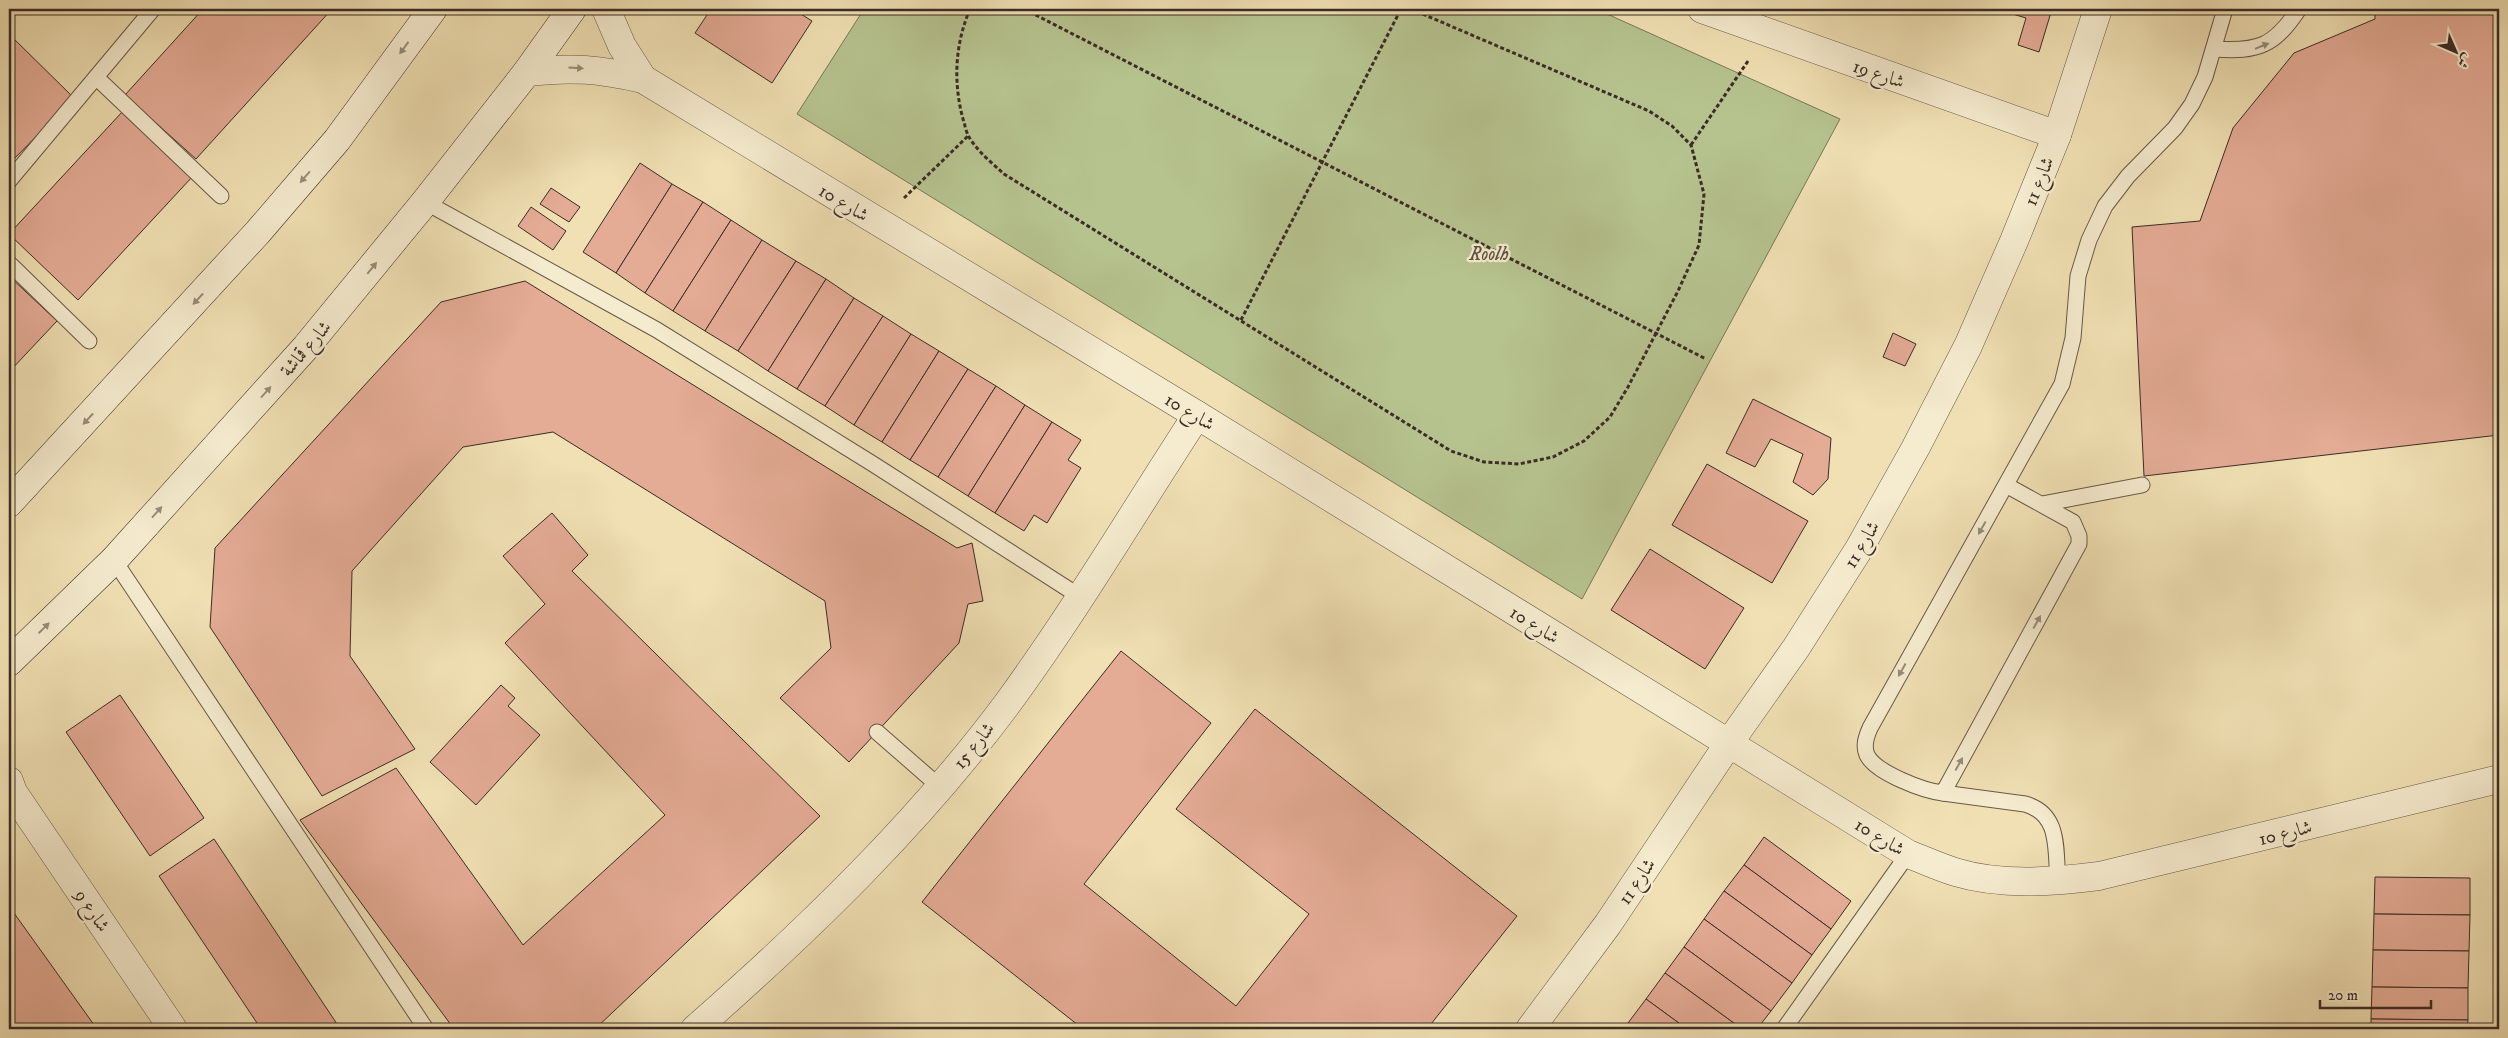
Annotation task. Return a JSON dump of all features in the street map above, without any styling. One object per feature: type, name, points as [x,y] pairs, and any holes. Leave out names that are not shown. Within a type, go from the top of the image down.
[{"type":"street","points":[[9,503],[211,286],[264,225],[336,140],[432,9]]},
{"type":"street","name":"شارع قماشة","points":[[9,662],[114,560],[306,348],[425,202],[527,72],[572,9]]},
{"type":"street","name":"شارع 10","points":[[606,9],[622,46],[643,79]]},
{"type":"street","name":"شارع 19","points":[[1702,9],[2057,135]]},
{"type":"street","name":"شارع 11","points":[[1530,1029],[1608,924],[1729,743],[1802,640],[1859,549],[1916,447],[1968,346],[2014,242],[2057,135],[2098,9]]},
{"type":"street","name":"شارع 10","points":[[527,72],[566,68],[605,70],[643,79],[1197,415],[1908,854],[1956,872],[2006,881],[2058,881],[2099,876],[2156,864],[2499,779]]},
{"type":"street","name":"شارع 15","points":[[695,1029],[756,976],[847,890],[940,787],[1010,700],[1197,415]]},
{"type":"street","name":"شارع 9","points":[[10,787],[173,1029]]},
{"type":"lane","points":[[9,181],[153,9]]},
{"type":"lane","points":[[2058,881],[2054,832],[2051,822],[2036,807],[1915,787],[1873,763],[1868,755],[1866,737],[2062,384],[2073,338],[2078,276],[2093,232],[2105,206],[2128,176],[2175,128],[2192,104],[2205,77],[2225,9]]},
{"type":"lane","points":[[2214,49],[2240,51],[2255,49],[2270,43],[2282,33],[2299,9]]},
{"type":"lane","points":[[97,78],[221,196]]},
{"type":"lane","points":[[425,202],[657,330],[1079,596]]},
{"type":"lane","points":[[9,263],[89,342]]},
{"type":"lane","points":[[2042,504],[2142,485]]},
{"type":"lane","points":[[1943,793],[2079,544],[2080,536],[2073,522],[2006,486]]},
{"type":"lane","points":[[114,560],[426,1029]]},
{"type":"lane","points":[[877,732],[940,787]]},
{"type":"lane","points":[[1784,1029],[1908,854]]},
{"type":"path","points":[[970,9],[956,60],[958,98],[968,136],[991,163],[1004,174],[1451,451],[1484,462],[1519,464],[1553,457],[1584,441],[1610,417],[1657,334],[1699,245],[1704,194],[1691,145],[1672,126],[1649,111],[1411,9]]},
{"type":"path","points":[[1024,9],[1706,359]]},
{"type":"path","points":[[1241,320],[1401,9]]},
{"type":"path","points":[[1691,145],[1768,34]]},
{"type":"path","points":[[878,222],[968,136]]},
{"type":"green space","name":"Roolh","points":[[864,9],[1596,9],[1840,119],[1582,599],[797,114]]},
{"type":"building","points":[[203,9],[332,9],[196,159],[125,95]]},
{"type":"building","points":[[711,9],[793,9],[812,21],[772,83],[695,33]]},
{"type":"building","points":[[1996,9],[2052,9],[2039,52],[2018,45],[2026,18]]},
{"type":"building","points":[[2375,9],[2499,9],[2499,435],[2144,476],[2132,227],[2200,221],[2233,128],[2294,53],[2375,19]]},
{"type":"building","points":[[9,34],[74,98],[9,164]]},
{"type":"building","points":[[123,111],[193,176],[78,300],[9,234]]},
{"type":"building","points":[[640,163],[672,184],[616,273],[583,252]]},
{"type":"building","points":[[672,184],[703,202],[645,293],[616,273]]},
{"type":"building","points":[[551,188],[580,207],[569,222],[540,204]]},
{"type":"building","points":[[703,202],[731,220],[673,311],[645,293]]},
{"type":"building","points":[[531,207],[566,231],[553,250],[518,226]]},
{"type":"building","points":[[731,220],[762,240],[705,331],[673,311]]},
{"type":"building","points":[[762,240],[796,261],[738,351],[705,331]]},
{"type":"building","points":[[796,261],[826,279],[768,371],[738,351]]},
{"type":"building","points":[[9,276],[57,321],[9,372]]},
{"type":"building","points":[[826,279],[854,298],[797,389],[768,371]]},
{"type":"building","points":[[525,281],[957,548],[972,543],[983,601],[968,604],[959,643],[849,762],[780,698],[831,648],[825,601],[553,432],[463,447],[352,571],[350,656],[415,749],[322,796],[210,627],[215,548],[441,302]]},
{"type":"building","points":[[854,298],[883,316],[825,406],[797,389]]},
{"type":"building","points":[[883,316],[911,334],[854,425],[825,406]]},
{"type":"building","points":[[1893,333],[1916,344],[1905,366],[1883,357]]},
{"type":"building","points":[[911,334],[939,351],[882,442],[854,425]]},
{"type":"building","points":[[939,351],[968,369],[910,460],[882,442]]},
{"type":"building","points":[[968,369],[996,386],[938,477],[910,460]]},
{"type":"building","points":[[996,386],[1025,405],[968,496],[938,477]]},
{"type":"building","points":[[1753,399],[1831,438],[1828,479],[1813,495],[1793,482],[1803,454],[1771,439],[1755,467],[1726,453]]},
{"type":"building","points":[[1025,405],[1052,422],[995,513],[968,496]]},
{"type":"building","points":[[1052,422],[1081,440],[1068,460],[1081,468],[1047,523],[1034,515],[1024,531],[995,513]]},
{"type":"building","points":[[1707,464],[1808,521],[1772,583],[1672,525]]},
{"type":"building","points":[[552,513],[588,555],[572,571],[820,816],[595,1029],[454,1029],[300,820],[396,768],[523,945],[665,815],[505,643],[545,604],[503,556]]},
{"type":"building","points":[[1650,549],[1744,608],[1705,669],[1611,610]]},
{"type":"building","points":[[1121,651],[1211,723],[1084,884],[1236,1006],[1309,914],[1176,809],[1255,709],[1517,916],[1427,1029],[1083,1029],[922,902]]},
{"type":"building","points":[[501,685],[515,698],[508,706],[540,735],[476,805],[430,762]]},
{"type":"building","points":[[120,695],[204,818],[150,856],[66,732]]},
{"type":"building","points":[[1764,837],[1851,901],[1831,929],[1744,865]]},
{"type":"building","points":[[214,839],[339,1027],[335,1029],[261,1029],[159,876]]},
{"type":"building","points":[[1744,865],[1831,929],[1812,955],[1724,891]]},
{"type":"building","points":[[2375,877],[2470,878],[2470,915],[2374,914]]},
{"type":"building","points":[[1724,891],[1812,955],[1792,983],[1704,919]]},
{"type":"building","points":[[9,906],[97,1029],[9,1029]]},
{"type":"building","points":[[2374,914],[2470,915],[2469,951],[2373,950]]},
{"type":"building","points":[[1704,919],[1792,983],[1771,1011],[1684,947]]},
{"type":"building","points":[[1684,947],[1771,1011],[1757,1029],[1742,1029],[1665,973]]},
{"type":"building","points":[[2373,950],[2469,951],[2468,988],[2372,987]]},
{"type":"building","points":[[1665,973],[1742,1029],[1687,1029],[1646,999]]},
{"type":"building","points":[[2372,987],[2468,988],[2468,1020],[2371,1019]]},
{"type":"building","points":[[1646,999],[1687,1029],[1629,1029],[1625,1027]]},
{"type":"building","points":[[2371,1019],[2468,1020],[2467,1029],[2371,1029]]}]
